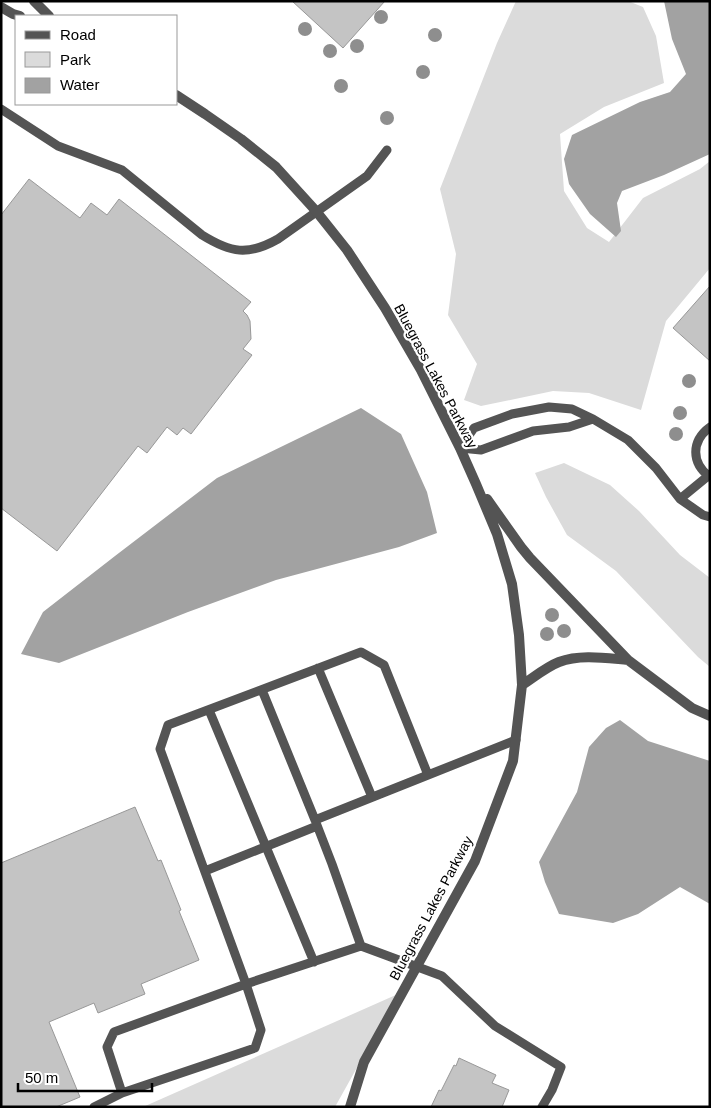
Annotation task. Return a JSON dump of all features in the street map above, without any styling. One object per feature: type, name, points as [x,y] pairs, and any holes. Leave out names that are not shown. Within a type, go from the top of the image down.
[{"type":"street","points":[[34,1],[48,15]]},
{"type":"street","points":[[1,7],[16,15]]},
{"type":"street","name":"Bluegrass Lakes Parkway","points":[[178,96],[241,139],[276,167],[316,211],[347,250],[385,308],[421,370],[460,448],[497,534],[512,584],[519,635],[522,685],[513,761],[475,861],[364,1062],[350,1107]]},
{"type":"street","name":"Bluegrass Lakes Parkway","points":[[476,484],[521,548],[628,660],[692,708],[710,716]]},
{"type":"street","points":[[522,685],[557,663],[572,658],[588,657],[628,660]]},
{"type":"lane","points":[[1,109],[58,146],[122,170],[202,235],[229,249],[252,250],[266,246],[278,239],[367,176],[387,150]]},
{"type":"lane","points":[[593,419],[569,427],[533,431],[481,450],[460,448],[474,428],[512,414],[550,408],[572,409],[593,419],[628,440],[656,468],[680,499],[703,515],[710,517]]},
{"type":"lane","points":[[680,499],[709,477],[698,465],[696,450],[698,440],[710,427]]},
{"type":"lane","points":[[94,1107],[122,1093],[255,1048],[260,1030],[246,984],[160,749],[168,726],[361,652],[384,666],[428,775]]},
{"type":"lane","points":[[318,668],[372,797]]},
{"type":"lane","points":[[262,690],[332,864],[361,946]]},
{"type":"lane","points":[[209,710],[314,962]]},
{"type":"lane","points":[[205,871],[266,847],[372,797],[516,740]]},
{"type":"lane","points":[[122,1093],[107,1047],[114,1032],[246,984],[361,946],[442,976],[496,1026],[561,1067],[552,1090],[542,1107]]},
{"type":"green space","points":[[516,1],[628,1],[643,7],[656,36],[664,83],[604,107],[560,134],[564,191],[587,228],[609,242],[643,198],[700,169],[710,161],[710,268],[666,321],[641,410],[589,393],[553,391],[481,406],[464,400],[477,364],[448,315],[456,254],[440,189],[497,43]]},
{"type":"green space","points":[[564,463],[610,485],[639,511],[680,555],[710,578],[710,667],[698,657],[616,571],[567,535],[535,473]]},
{"type":"green space","points":[[398,994],[335,1107],[143,1107]]},
{"type":"water","points":[[664,1],[710,1],[710,154],[664,175],[622,191],[617,203],[621,231],[616,237],[590,214],[569,184],[564,159],[572,135],[640,102],[670,92],[686,74],[672,39]]},
{"type":"water","points":[[361,408],[401,434],[427,492],[437,533],[399,547],[276,580],[188,612],[59,663],[21,654],[43,612],[217,478]]},
{"type":"water","points":[[620,720],[648,741],[710,761],[710,904],[680,887],[638,914],[613,923],[559,914],[545,882],[539,862],[577,792],[589,747],[606,728]]},
{"type":"building","points":[[292,1],[385,1],[343,48]]},
{"type":"building","points":[[29,179],[80,218],[91,203],[107,215],[119,199],[251,302],[243,311],[250,321],[251,339],[243,349],[252,355],[191,434],[183,428],[177,435],[167,427],[147,453],[138,446],[57,551],[1,508],[1,215]]},
{"type":"building","points":[[710,286],[710,361],[673,328]]},
{"type":"building","points":[[135,807],[158,861],[161,860],[199,960],[141,984],[145,994],[98,1013],[94,1003],[49,1022],[80,1097],[56,1107],[1,1107],[1,863]]},
{"type":"building","points":[[459,1058],[496,1075],[492,1083],[509,1090],[502,1107],[431,1107]]}]
